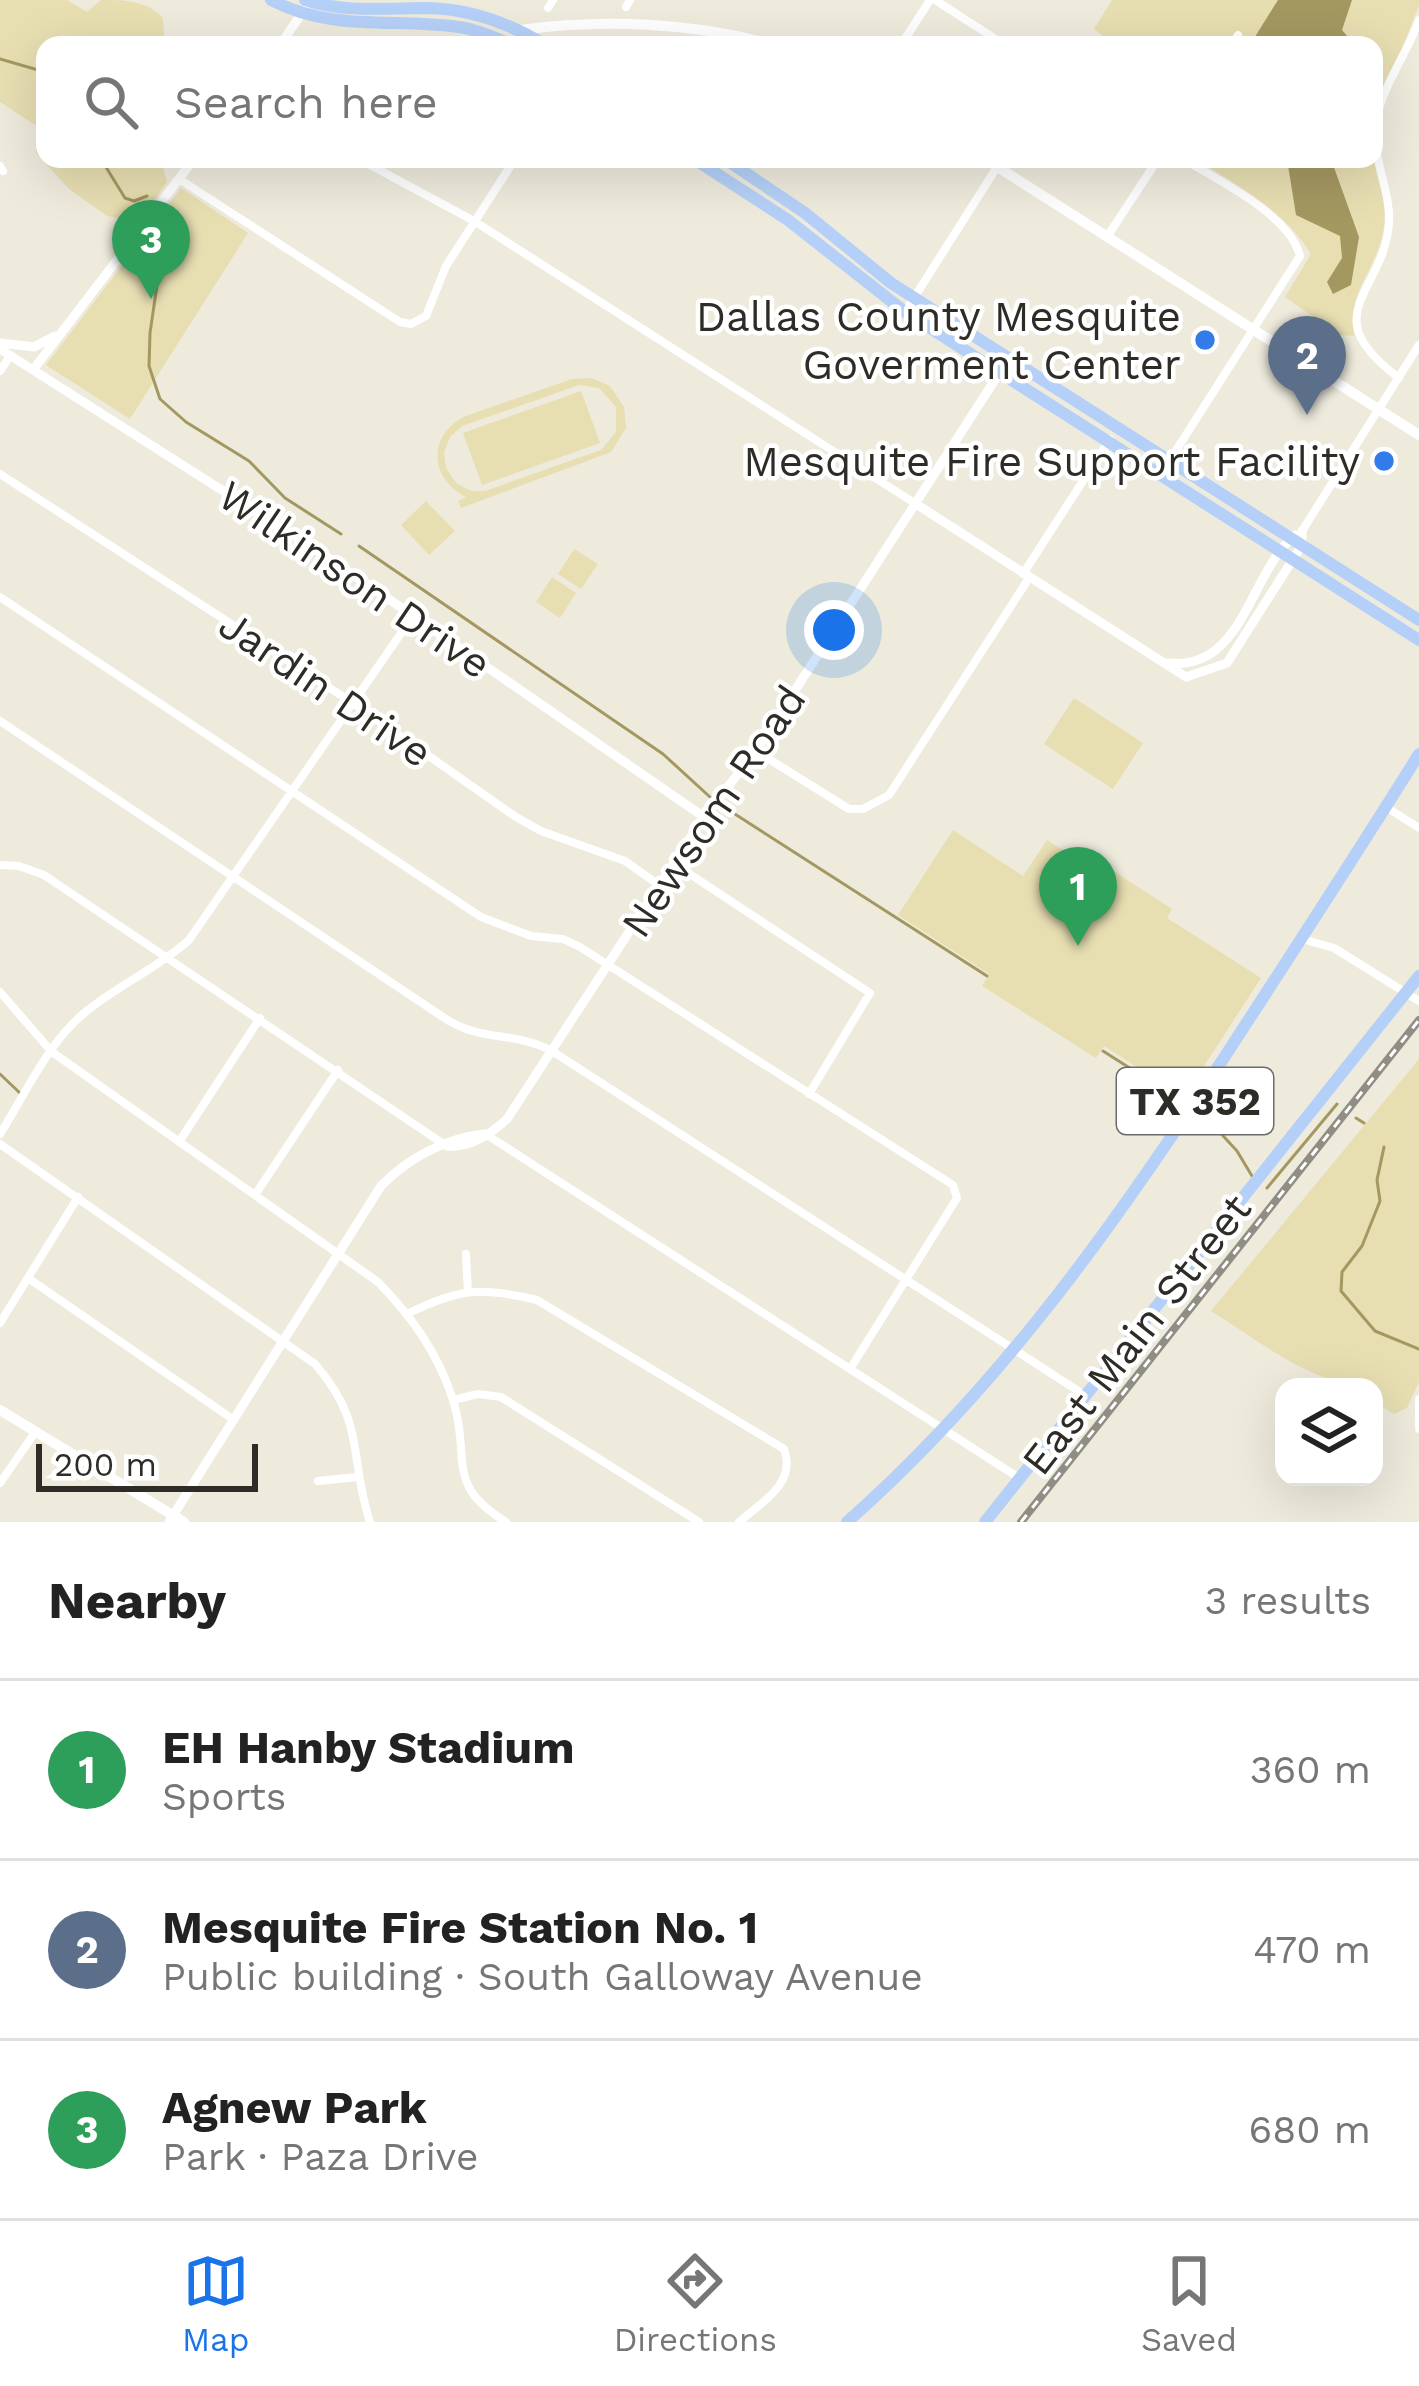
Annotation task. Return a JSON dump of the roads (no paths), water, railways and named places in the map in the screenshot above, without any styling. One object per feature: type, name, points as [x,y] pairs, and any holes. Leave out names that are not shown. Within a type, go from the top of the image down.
[{"type":"main road","points":[[271,0],[345,10],[433,4],[484,16]]},
{"type":"main road","points":[[455,0],[531,36]]},
{"type":"main road","points":[[305,5],[346,23],[466,27],[512,35],[559,26],[706,30],[733,36]]},
{"type":"main road","points":[[553,36],[559,26]]},
{"type":"main road","points":[[466,27],[490,36]]},
{"type":"main road","points":[[708,168],[788,220],[905,312],[1414,637]]},
{"type":"main road","points":[[738,168],[786,199],[914,298],[1419,619]]},
{"type":"main road","points":[[999,168],[1419,434]]},
{"type":"main road","points":[[1061,411],[1070,397]]},
{"type":"main road","points":[[1228,517],[1237,503]]},
{"type":"main road","name":"TX 352","points":[[847,1522],[944,1429],[1016,1350],[1111,1226],[1419,754]]},
{"type":"main road","name":"East Main Street","points":[[986,1522],[1415,997],[1419,976]]},
{"type":"main road","points":[[0,1410],[176,1520]]},
{"type":"street","points":[[907,36],[932,0],[990,36]]},
{"type":"street","points":[[433,4],[433,25]]},
{"type":"street","points":[[286,36],[305,5]]},
{"type":"street","points":[[1383,99],[1419,20]]},
{"type":"street","points":[[33,370],[187,168]]},
{"type":"street","points":[[376,168],[474,221],[1186,677],[1227,663],[1287,555]]},
{"type":"street","points":[[179,179],[400,322],[411,324],[428,313],[446,266],[508,168]]},
{"type":"street","points":[[905,312],[996,168]]},
{"type":"street","points":[[1107,238],[1152,168]]},
{"type":"street","points":[[1161,474],[1300,256],[1282,226],[1198,168]]},
{"type":"street","points":[[1379,168],[1389,223],[1356,314],[1360,336],[1371,354],[1399,378]]},
{"type":"street","points":[[0,371],[3,349],[34,347],[64,329]]},
{"type":"street","points":[[1162,662],[1186,665],[1222,647],[1287,555],[1419,345]]},
{"type":"street","name":"Wilkinson Drive","points":[[3,349],[335,562],[704,817]]},
{"type":"street","name":"Newsom Road","points":[[486,1134],[507,1119],[704,817],[756,751],[1009,358]]},
{"type":"street","points":[[756,751],[849,809],[880,803],[899,780],[1118,428]]},
{"type":"street","name":"Jardin Drive","points":[[0,474],[353,703],[516,817],[541,831],[626,861],[659,885]]},
{"type":"street","points":[[0,597],[481,917],[531,936],[563,940],[608,965],[953,1185],[957,1198],[850,1369]]},
{"type":"street","points":[[0,1134],[66,1030],[88,1009],[189,940],[413,616]]},
{"type":"street","points":[[1414,637],[1419,619]]},
{"type":"street","points":[[0,721],[449,1021],[484,1036],[523,1037],[552,1052],[1086,1396]]},
{"type":"street","points":[[1386,807],[1419,828]]},
{"type":"street","points":[[673,863],[870,993],[809,1094]]},
{"type":"street","points":[[0,865],[44,875],[447,1146],[478,1141],[486,1134],[1020,1479]]},
{"type":"street","points":[[1301,939],[1334,948],[1415,997]]},
{"type":"street","points":[[0,992],[52,1052],[378,1282],[409,1313],[437,1358],[453,1400],[464,1481],[480,1505],[506,1522]]},
{"type":"street","points":[[179,1142],[260,1018]]},
{"type":"street","points":[[255,1195],[338,1070]]},
{"type":"street","points":[[0,1144],[315,1364],[345,1403],[351,1419],[358,1477],[370,1522]]},
{"type":"street","points":[[176,1520],[381,1186],[420,1155],[447,1146]]},
{"type":"street","points":[[0,1323],[78,1197]]},
{"type":"street","points":[[466,1254],[468,1292]]},
{"type":"street","points":[[28,1278],[234,1420]]},
{"type":"street","points":[[409,1313],[446,1295],[468,1292],[501,1292],[554,1308],[784,1450],[788,1468],[780,1486],[739,1522]]},
{"type":"street","points":[[453,1400],[478,1394],[501,1397],[699,1522]]},
{"type":"street","points":[[1419,1399],[1419,1430]]},
{"type":"street","points":[[0,1483],[36,1431]]},
{"type":"street","points":[[318,1480],[358,1477]]},
{"type":"waterway","points":[[0,59],[36,69]]},
{"type":"waterway","points":[[107,168],[125,198],[134,201],[147,196]]},
{"type":"waterway","points":[[166,211],[160,231],[167,250],[150,333],[149,366],[160,399],[186,422],[249,461],[285,498],[341,534]]},
{"type":"waterway","points":[[359,546],[663,754],[710,797]]},
{"type":"waterway","points":[[724,807],[987,976]]},
{"type":"waterway","points":[[1103,1051],[1183,1102]]},
{"type":"waterway","points":[[0,1074],[22,1095]]},
{"type":"waterway","points":[[1267,1188],[1337,1104]]},
{"type":"waterway","points":[[1203,1114],[1237,1151],[1252,1176]]},
{"type":"waterway","points":[[1356,1118],[1364,1123]]},
{"type":"waterway","points":[[1384,1147],[1377,1180],[1380,1201],[1362,1246],[1342,1272],[1341,1291],[1375,1331],[1419,1349]]},
{"type":"railway","points":[[1021,1522],[1419,1020]]},
{"type":"place","name":"Agnew Park","points":[[151,299]]},
{"type":"place","name":"Dallas County Mesquite Goverment Center","points":[[1205,340]]},
{"type":"place","name":"Mesquite Fire Station No. 1","points":[[1307,415]]},
{"type":"place","name":"Mesquite Fire Support Facility","points":[[1384,461]]},
{"type":"place","name":"EH Hanby Stadium","points":[[1078,946]]}]
